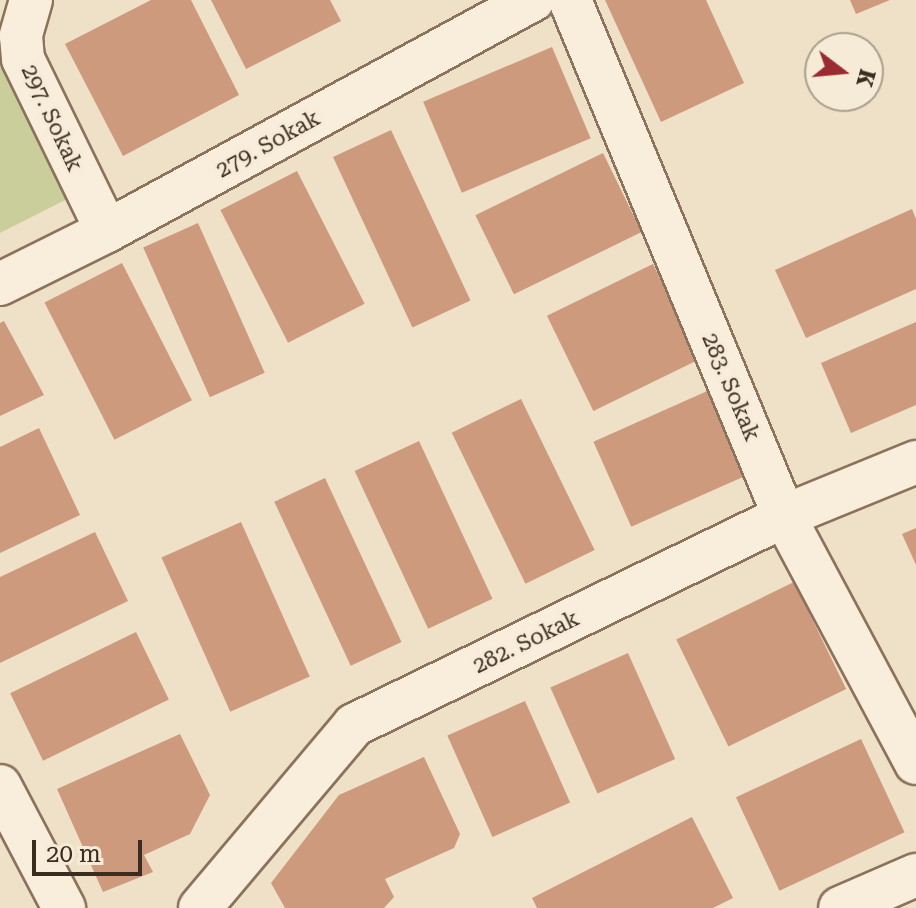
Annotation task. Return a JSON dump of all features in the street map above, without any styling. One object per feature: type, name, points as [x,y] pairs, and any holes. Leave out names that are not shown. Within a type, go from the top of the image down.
[{"type":"street","name":"297. Sokak","points":[[31,0],[21,36],[23,59],[107,231]]},
{"type":"street","name":"279. Sokak","points":[[0,284],[107,231],[533,0]]},
{"type":"street","name":"283. Sokak","points":[[570,0],[784,516],[916,763]]},
{"type":"street","name":"282. Sokak","points":[[200,908],[354,725],[784,516],[916,462]]},
{"type":"street","points":[[0,786],[64,908]]},
{"type":"street","points":[[840,908],[916,875]]},
{"type":"green space","points":[[0,51],[69,198],[0,233]]},
{"type":"building","points":[[151,0],[191,0],[239,95],[123,156],[65,44]]},
{"type":"building","points":[[211,0],[330,0],[341,21],[246,69]]},
{"type":"building","points":[[605,0],[706,0],[744,83],[661,122]]},
{"type":"building","points":[[850,0],[890,0],[856,14]]},
{"type":"building","points":[[552,47],[591,138],[462,193],[423,102]]},
{"type":"building","points":[[391,130],[470,300],[412,327],[333,157]]},
{"type":"building","points":[[603,153],[642,232],[514,294],[475,215]]},
{"type":"building","points":[[297,171],[365,304],[288,343],[220,210]]},
{"type":"building","points":[[912,209],[916,219],[916,289],[806,338],[775,270]]},
{"type":"building","points":[[198,223],[265,373],[210,397],[143,247]]},
{"type":"building","points":[[122,263],[192,400],[114,440],[44,302]]},
{"type":"building","points":[[653,264],[699,359],[593,411],[547,316]]},
{"type":"building","points":[[4,321],[44,395],[0,416],[0,323]]},
{"type":"building","points":[[916,322],[916,405],[851,433],[821,363]]},
{"type":"building","points":[[714,388],[752,473],[631,527],[593,442]]},
{"type":"building","points":[[521,399],[595,550],[525,584],[452,433]]},
{"type":"building","points":[[39,428],[80,515],[0,553],[0,447]]},
{"type":"building","points":[[419,441],[493,599],[428,629],[355,471]]},
{"type":"building","points":[[325,478],[401,642],[351,666],[274,502]]},
{"type":"building","points":[[241,522],[310,676],[230,712],[162,557]]},
{"type":"building","points":[[916,528],[916,565],[902,534]]},
{"type":"building","points":[[95,532],[128,601],[0,663],[0,577]]},
{"type":"building","points":[[794,582],[846,689],[728,746],[676,639]]},
{"type":"building","points":[[136,632],[169,699],[43,761],[10,693]]},
{"type":"building","points":[[628,653],[675,759],[598,794],[550,688]]},
{"type":"building","points":[[525,701],[570,802],[492,837],[447,736]]},
{"type":"building","points":[[180,734],[210,795],[190,834],[144,855],[153,872],[103,892],[57,789]]},
{"type":"building","points":[[861,739],[905,832],[779,891],[736,797]]},
{"type":"building","points":[[424,757],[460,834],[454,848],[385,879],[394,897],[384,908],[285,908],[271,883],[339,795]]},
{"type":"building","points":[[692,817],[733,898],[713,908],[537,908],[532,898]]}]
